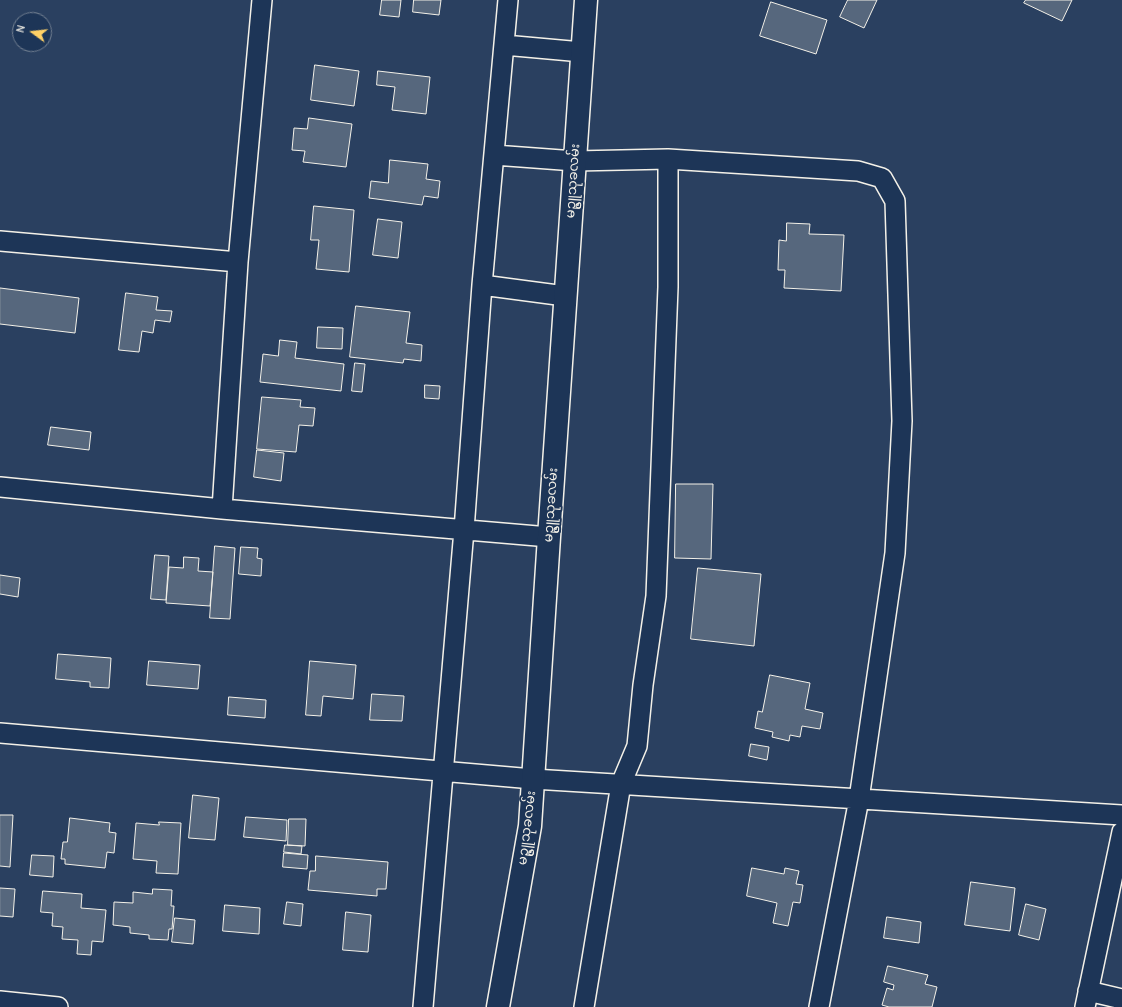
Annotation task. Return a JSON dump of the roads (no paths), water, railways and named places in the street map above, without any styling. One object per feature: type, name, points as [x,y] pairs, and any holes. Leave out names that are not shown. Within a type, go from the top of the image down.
[{"type":"street","points":[[222,509],[238,262],[262,0]]},
{"type":"street","points":[[424,1007],[464,530],[482,285],[508,0]]},
{"type":"street","name":"မဥ္ဇူသုခလမ်း","points":[[498,1007],[530,826],[586,0]]},
{"type":"street","points":[[504,45],[582,52]]},
{"type":"street","points":[[494,155],[575,161],[668,160],[858,171],[882,178],[895,201],[902,421],[895,553],[859,799],[819,1007]]},
{"type":"street","points":[[584,1007],[621,784],[637,746],[643,685],[656,596],[668,287],[668,160]]},
{"type":"street","points":[[0,241],[238,262]]},
{"type":"street","points":[[482,285],[565,296]]},
{"type":"street","points":[[0,487],[222,509],[549,537]]},
{"type":"street","points":[[0,733],[533,779],[1122,815]]},
{"type":"street","points":[[1122,832],[1087,999],[1122,999]]},
{"type":"street","points":[[0,1001],[58,1007]]}]
